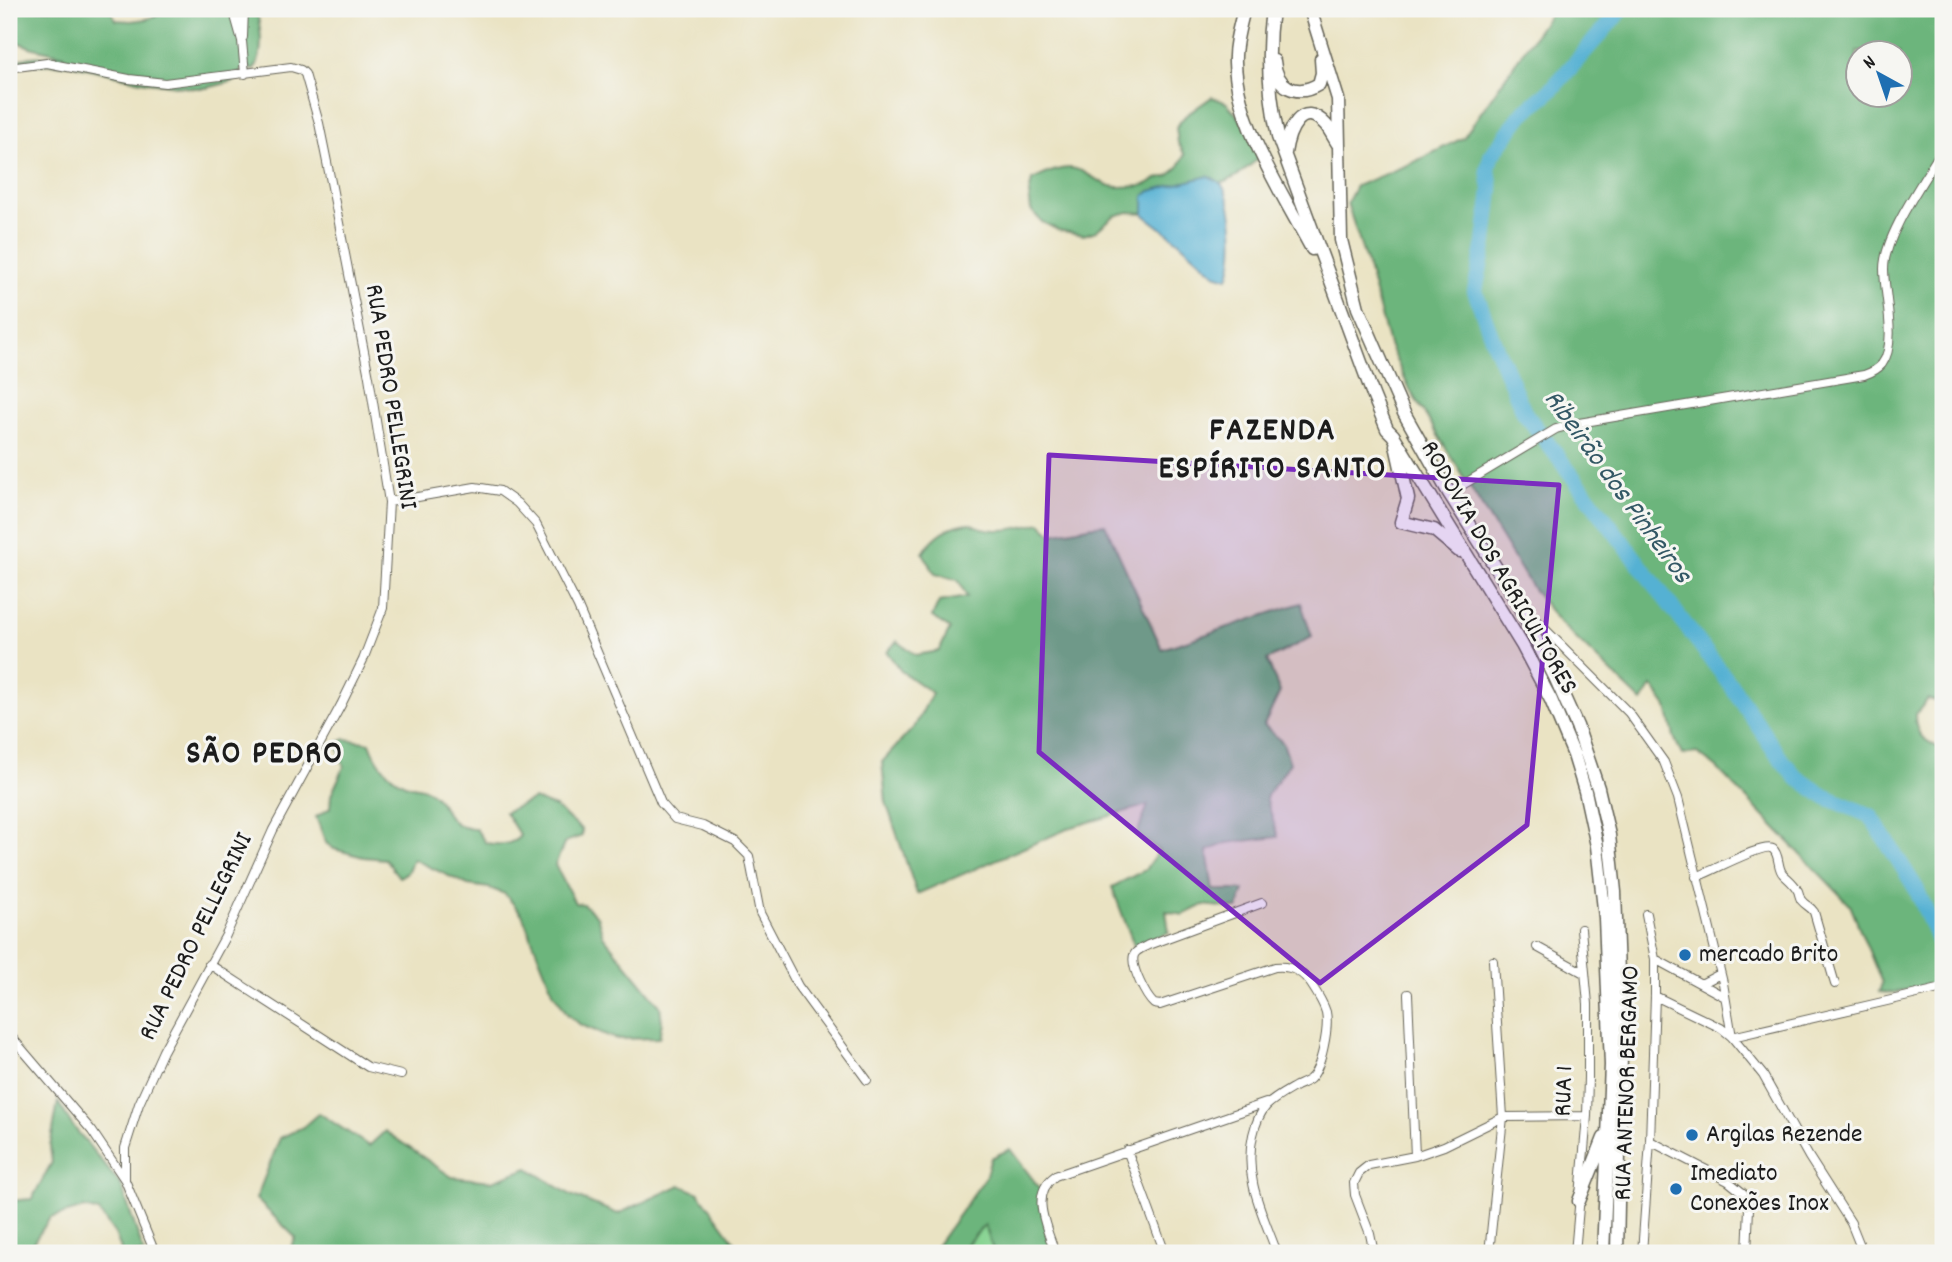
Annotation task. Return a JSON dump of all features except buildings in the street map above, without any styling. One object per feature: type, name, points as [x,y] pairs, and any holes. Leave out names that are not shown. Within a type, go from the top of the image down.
[{"type":"main road","points":[[1244,9],[1235,60],[1238,88],[1264,160],[1337,296]]},
{"type":"main road","name":"RODOVIA DOS AGRICULTORES","points":[[1310,9],[1338,99],[1341,240],[1358,308],[1404,413],[1449,493],[1515,598],[1577,726],[1598,788],[1609,835],[1615,892],[1621,1054],[1617,1253]]},
{"type":"main road","points":[[1271,14],[1275,69],[1284,85],[1294,91],[1308,91],[1319,84],[1322,73],[1319,33]]},
{"type":"main road","name":"RODOVIA DOS AGRICULTORES","points":[[1271,14],[1268,56],[1271,102],[1284,157],[1373,395],[1387,429],[1522,645],[1551,700],[1574,755],[1585,791],[1597,846],[1605,918],[1611,1065],[1607,1132],[1607,1210],[1603,1253]]},
{"type":"main road","points":[[1284,157],[1287,135],[1299,118],[1309,116],[1325,124],[1338,144]]},
{"type":"main road","points":[[1393,435],[1408,499],[1401,522],[1434,530],[1468,558]]},
{"type":"main road","points":[[1578,1201],[1607,1132]]},
{"type":"street","points":[[9,68],[47,63],[165,83],[245,74],[242,41],[233,9]]},
{"type":"street","points":[[242,41],[244,9]]},
{"type":"street","name":"RUA PEDRO PELLEGRINI","points":[[125,1181],[125,1148],[139,1104],[163,1051],[226,935],[273,830],[341,705],[383,608],[389,502],[369,377],[322,136],[307,80],[301,70],[291,67],[245,74]]},
{"type":"street","points":[[1449,493],[1556,429],[1864,375],[1876,370],[1885,360],[1888,345],[1884,267],[1886,255],[1893,234],[1943,148]]},
{"type":"street","points":[[389,502],[475,487],[491,488],[517,503],[536,524],[578,607],[661,803],[675,819],[703,826],[735,842],[749,856],[760,914],[792,975],[867,1080]]},
{"type":"street","points":[[1515,598],[1629,713],[1664,762],[1678,798],[1720,974],[1732,1037]]},
{"type":"street","points":[[1696,877],[1749,853],[1772,848],[1776,852],[1781,872],[1790,879],[1802,902],[1814,912],[1835,984]]},
{"type":"street","points":[[1055,1253],[1040,1203],[1041,1190],[1046,1182],[1055,1176],[1127,1150],[1267,1103],[1310,1079],[1320,1061],[1326,1031],[1326,1014],[1321,1000],[1307,979],[1295,969],[1275,967],[1160,1005],[1152,1003],[1135,969],[1133,957],[1136,951],[1262,903]]},
{"type":"street","name":"RUA ANTENOR BERGAMO","points":[[1642,1253],[1650,1140],[1655,996],[1655,959],[1646,914]]},
{"type":"street","name":"RUA 1","points":[[1575,1253],[1587,1116],[1587,1004],[1581,929]]},
{"type":"street","points":[[1537,947],[1584,973]]},
{"type":"street","points":[[1655,959],[1725,998]]},
{"type":"street","points":[[1489,1253],[1503,1117],[1493,961]]},
{"type":"street","points":[[209,964],[368,1067],[401,1075]]},
{"type":"street","points":[[1701,984],[1720,974]]},
{"type":"street","points":[[1732,1037],[1941,989]]},
{"type":"street","points":[[1408,994],[1415,1156]]},
{"type":"street","points":[[1655,996],[1721,1028],[1732,1037],[1763,1076],[1808,1157],[1842,1209],[1860,1241],[1863,1253]]},
{"type":"street","points":[[9,1034],[92,1130],[125,1181],[155,1253]]},
{"type":"street","points":[[1267,1103],[1258,1116],[1253,1135],[1250,1169],[1260,1211],[1277,1253]]},
{"type":"street","points":[[1374,1253],[1370,1234],[1355,1195],[1354,1183],[1359,1173],[1368,1165],[1415,1156],[1444,1146],[1503,1117],[1587,1116]]},
{"type":"street","points":[[1650,1140],[1728,1181],[1743,1193],[1749,1208],[1747,1253]]},
{"type":"street","points":[[1127,1150],[1165,1253]]},
{"type":"highlighted area","points":[[1049,455],[1559,485],[1527,825],[1320,983],[1039,752]]},
{"type":"green space","points":[[9,9],[110,9],[116,20],[131,21],[147,19],[172,9],[256,9],[260,56],[254,70],[244,67],[234,81],[207,88],[141,81],[70,64],[13,65],[9,62],[30,57],[65,55],[9,39]]},
{"type":"green space","points":[[1553,9],[1943,9],[1943,703],[1928,699],[1915,715],[1915,722],[1919,733],[1926,740],[1943,750],[1943,981],[1893,993],[1879,992],[1882,983],[1850,905],[1716,767],[1697,753],[1682,755],[1674,737],[1667,707],[1652,686],[1642,702],[1560,623],[1534,591],[1410,390],[1389,345],[1347,203],[1356,186],[1463,138]]},
{"type":"green space","points":[[1212,97],[1227,103],[1258,141],[1263,155],[1237,176],[1225,182],[1193,187],[1144,213],[1129,212],[1114,216],[1096,231],[1084,235],[1058,230],[1042,222],[1031,210],[1029,194],[1032,180],[1059,169],[1076,169],[1106,184],[1120,187],[1141,186],[1167,177],[1178,168],[1185,155],[1178,143],[1176,127],[1185,116]]},
{"type":"green space","points":[[970,523],[996,530],[1041,523],[1052,534],[1105,524],[1162,649],[1301,603],[1312,637],[1267,660],[1280,692],[1264,725],[1283,743],[1290,763],[1266,797],[1278,837],[1227,843],[1207,851],[1213,890],[1244,890],[1238,909],[1203,905],[1183,915],[1166,911],[1169,932],[1135,948],[1112,887],[1145,870],[1159,851],[1137,834],[1148,805],[1072,827],[917,894],[886,802],[882,762],[915,726],[932,693],[901,671],[887,652],[897,641],[916,655],[939,651],[950,629],[932,617],[939,602],[967,597],[958,580],[935,574],[923,553],[943,532]]},
{"type":"green space","points":[[345,739],[370,743],[379,761],[393,777],[405,784],[427,790],[457,824],[476,829],[486,843],[505,844],[520,836],[505,812],[534,799],[555,807],[582,830],[582,836],[565,842],[555,865],[575,903],[583,904],[597,916],[603,936],[660,1006],[662,1022],[659,1038],[616,1039],[581,1025],[568,1015],[553,992],[522,914],[505,894],[468,885],[413,859],[407,873],[399,877],[385,859],[363,857],[334,849],[326,843],[316,817],[330,808],[331,795],[344,767],[337,743]]},
{"type":"green space","points":[[58,1102],[72,1125],[121,1185],[144,1253],[120,1253],[115,1234],[99,1212],[84,1208],[50,1218],[26,1253],[9,1253],[9,1201],[32,1199],[52,1162],[50,1147]]},
{"type":"green space","points":[[319,1113],[369,1146],[385,1131],[452,1177],[492,1181],[528,1168],[571,1195],[618,1214],[680,1185],[699,1193],[743,1253],[288,1253],[296,1238],[256,1199],[280,1138],[303,1127]]},
{"type":"green space","points":[[1010,1149],[1041,1190],[1055,1253],[994,1253],[985,1225],[958,1253],[931,1253],[985,1178],[991,1158]]},
{"type":"green space","points":[[985,1225],[994,1253],[958,1253]]},
{"type":"water","points":[[1208,176],[1222,185],[1230,206],[1233,257],[1228,278],[1215,274],[1144,215],[1144,196],[1150,191]]},
{"type":"waterway","name":"Ribeirão dos Pinheiros","points":[[1622,9],[1551,90],[1522,114],[1491,156],[1488,169],[1491,190],[1485,242],[1475,291],[1524,412],[1733,688],[1777,754],[1796,777],[1824,796],[1871,816],[1917,890],[1943,952]]},
{"type":"place","name":"mercado Brito","points":[[1685,955]]},
{"type":"place","name":"Argilas Rezende","points":[[1692,1135]]},
{"type":"place","name":"Imediato Conexões Inox","points":[[1676,1189]]},
{"type":"district","name":"FAZENDA ESPÍRITO SANTO","points":[[1273,451]]},
{"type":"district","name":"SÃO PEDRO","points":[[265,755]]}]
